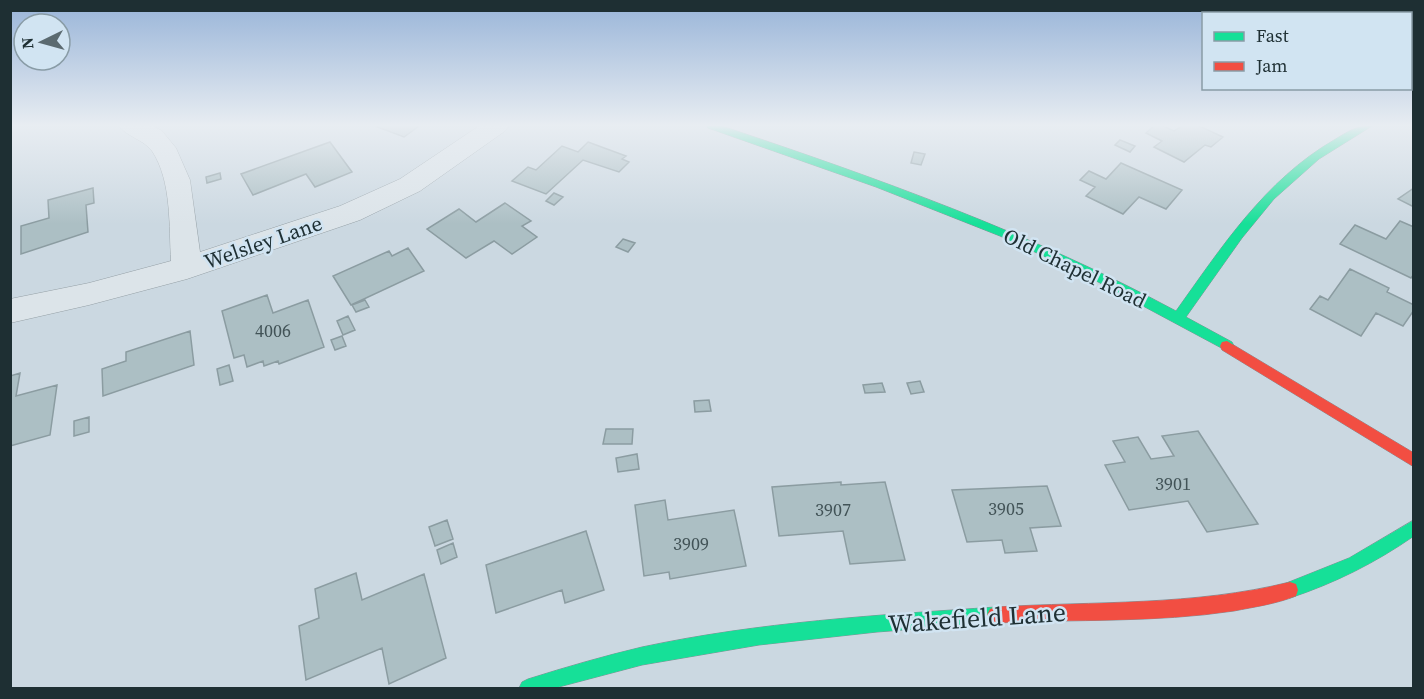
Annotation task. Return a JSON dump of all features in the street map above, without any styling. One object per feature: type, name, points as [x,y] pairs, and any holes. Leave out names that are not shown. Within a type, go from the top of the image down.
[{"type":"street","points":[[169,159],[176,179],[187,268]]},
{"type":"street","name":"Welsley Lane","points":[[10,311],[89,294],[187,268],[350,213],[410,185],[448,159]]},
{"type":"street","name":"Old Chapel Road","points":[[807,159],[996,229],[1046,251],[1178,318],[1286,381],[1413,461]]},
{"type":"street","points":[[1178,318],[1235,239],[1291,174],[1312,159]]},
{"type":"street","name":"Wakefield Lane","points":[[528,688],[601,664],[696,646],[804,631],[1019,613],[1262,599],[1333,578],[1364,563],[1391,546],[1413,527]]},
{"type":"building","points":[[284,159],[342,159],[352,172],[315,187],[306,174],[253,195],[241,174]]},
{"type":"building","points":[[548,159],[623,159],[629,162],[619,172],[583,160],[546,194],[512,181],[528,167],[536,170]]},
{"type":"building","points":[[912,159],[923,159],[921,165],[911,163]]},
{"type":"building","points":[[1121,163],[1182,190],[1166,209],[1139,197],[1123,214],[1086,196],[1095,187],[1080,180],[1089,171],[1106,179]]},
{"type":"building","points":[[220,173],[221,179],[207,183],[206,177]]},
{"type":"building","points":[[93,188],[94,203],[86,205],[88,232],[21,254],[21,226],[49,218],[48,200]]},
{"type":"building","points":[[1414,188],[1414,207],[1398,199]]},
{"type":"building","points":[[554,193],[563,197],[554,205],[546,201]]},
{"type":"building","points":[[505,203],[531,221],[522,226],[537,237],[512,254],[494,241],[466,258],[427,229],[459,209],[476,222]]},
{"type":"building","points":[[1400,221],[1414,227],[1414,274],[1411,278],[1340,244],[1355,225],[1386,239]]},
{"type":"building","points":[[623,239],[635,243],[628,252],[616,247]]},
{"type":"building","points":[[408,248],[424,271],[351,305],[333,276],[389,251],[392,256]]},
{"type":"building","points":[[1350,269],[1389,288],[1387,292],[1414,305],[1414,310],[1403,326],[1376,313],[1361,336],[1310,309],[1320,296],[1328,300]]},
{"type":"building","points":[[267,295],[273,313],[308,300],[324,347],[279,364],[278,361],[264,366],[263,361],[247,367],[244,355],[234,358],[222,311]]},
{"type":"building","points":[[365,300],[369,307],[356,312],[352,305]]},
{"type":"building","points":[[348,316],[355,330],[343,335],[337,321]]},
{"type":"building","points":[[190,331],[194,365],[103,396],[102,369],[126,361],[126,352]]},
{"type":"building","points":[[342,336],[346,346],[335,350],[331,340]]},
{"type":"building","points":[[229,365],[233,381],[220,385],[217,369]]},
{"type":"building","points":[[20,373],[16,396],[57,385],[50,435],[10,446],[10,376]]},
{"type":"building","points":[[920,381],[924,392],[911,394],[907,383]]},
{"type":"building","points":[[882,383],[885,392],[865,393],[863,385]]},
{"type":"building","points":[[709,400],[711,411],[695,412],[694,401]]},
{"type":"building","points":[[89,417],[89,432],[74,436],[74,421]]},
{"type":"building","points":[[606,429],[633,429],[632,444],[603,444]]},
{"type":"building","points":[[1198,431],[1258,524],[1207,532],[1188,501],[1129,510],[1105,465],[1125,462],[1113,441],[1138,437],[1151,459],[1174,456],[1162,436]]},
{"type":"building","points":[[637,454],[639,469],[618,472],[616,458]]},
{"type":"building","points":[[841,482],[841,485],[885,482],[905,560],[850,564],[843,531],[779,536],[772,487]]},
{"type":"building","points":[[1047,486],[1061,526],[1030,528],[1037,551],[1005,553],[1002,540],[967,542],[952,490]]},
{"type":"building","points":[[665,500],[668,520],[734,510],[746,566],[670,579],[669,572],[644,576],[635,505]]},
{"type":"building","points":[[447,520],[453,539],[435,546],[429,527]]},
{"type":"building","points":[[586,531],[604,590],[565,603],[562,590],[496,613],[486,565]]},
{"type":"building","points":[[453,543],[457,557],[441,564],[437,550]]},
{"type":"building","points":[[356,573],[362,600],[424,574],[446,658],[389,684],[382,648],[306,680],[299,626],[319,618],[315,589]]},
{"type":"traffic: fast","points":[[806,159],[880,184],[1004,233],[1114,284],[1227,346]]},
{"type":"traffic: fast","points":[[1178,318],[1253,215],[1270,196],[1313,159]]},
{"type":"traffic: fast","points":[[1290,590],[1325,578],[1355,564],[1414,527]]},
{"type":"traffic: fast","points":[[528,688],[585,670],[700,645],[818,629],[996,615]]},
{"type":"traffic: jam","points":[[1227,346],[1414,461]]},
{"type":"traffic: jam","points":[[996,615],[1218,605],[1290,590]]}]
